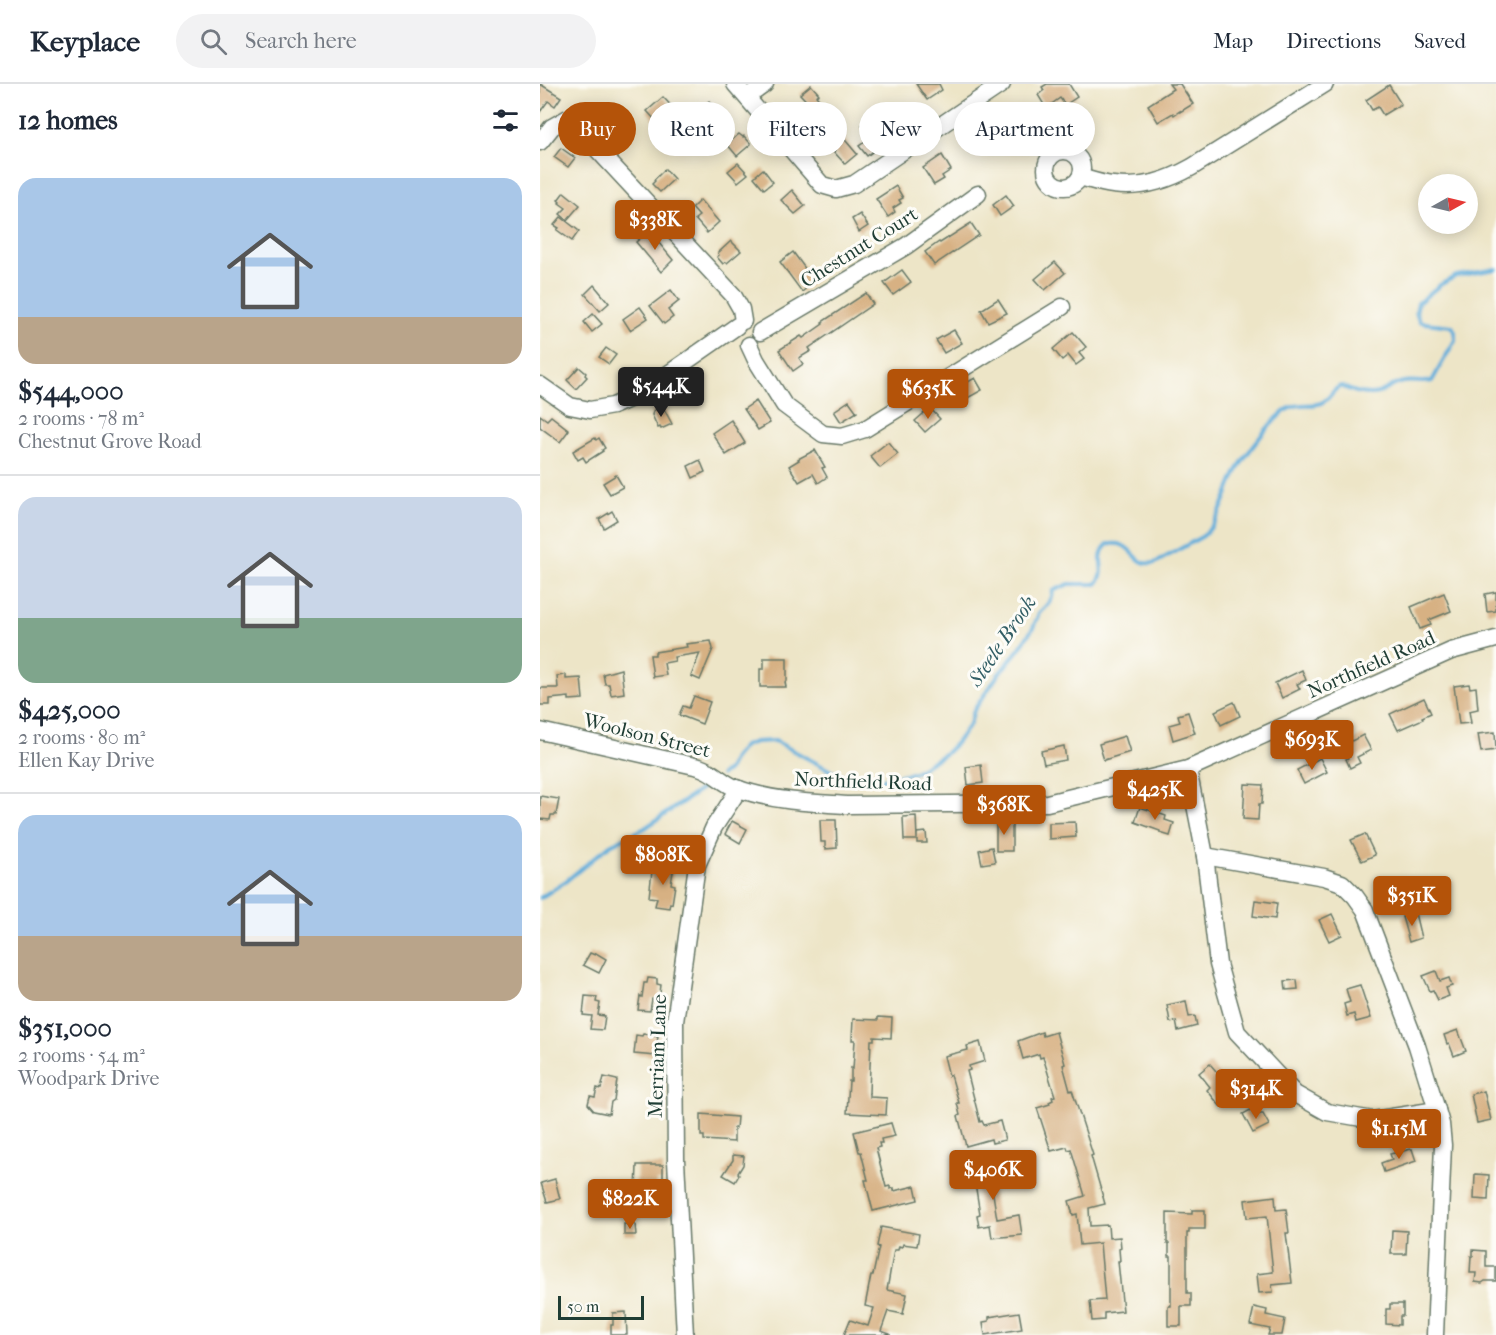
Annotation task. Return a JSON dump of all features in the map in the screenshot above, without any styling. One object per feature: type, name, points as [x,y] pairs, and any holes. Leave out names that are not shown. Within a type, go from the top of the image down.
[{"type":"street","points":[[735,84],[822,185],[836,189],[854,184],[1002,84]]},
{"type":"street","points":[[747,97],[765,84]]},
{"type":"street","points":[[1080,177],[1110,185],[1134,187],[1175,177],[1325,84]]},
{"type":"street","points":[[540,142],[552,127],[568,118],[733,295],[741,309],[740,323],[735,330],[737,339],[744,345],[749,345],[757,340],[760,332],[754,322],[747,320],[740,323],[638,395],[613,406],[590,410],[570,405],[540,385]]},
{"type":"street","name":"Chestnut Court","points":[[760,332],[906,246],[978,194]]},
{"type":"street","points":[[749,345],[784,405],[823,434],[842,436],[865,429],[1062,307]]},
{"type":"street","name":"Northfield Road","points":[[733,787],[774,798],[817,804],[1047,803],[1188,769],[1451,651],[1496,639]]},
{"type":"street","name":"Woolson Street","points":[[540,731],[699,767],[733,787]]},
{"type":"street","points":[[1188,769],[1205,856],[1218,964],[1237,1032],[1295,1094],[1328,1112],[1373,1120],[1437,1110]]},
{"type":"street","name":"Merriam Lane","points":[[685,1335],[676,1160],[675,1022],[697,865],[733,787]]},
{"type":"street","points":[[1205,856],[1324,877],[1342,883],[1365,909],[1417,1046],[1441,1124],[1443,1145],[1435,1335]]},
{"type":"building","points":[[540,84],[561,97],[555,106],[548,101],[540,112]]},
{"type":"building","points":[[916,84],[939,84],[942,90],[927,100]]},
{"type":"building","points":[[1047,84],[1069,84],[1077,97],[1070,102],[1063,102],[1060,98],[1054,102],[1042,102],[1038,95],[1044,90],[1042,87]]},
{"type":"building","points":[[1169,84],[1180,84],[1193,104],[1158,122],[1148,105],[1173,89]]},
{"type":"building","points":[[811,85],[819,94],[816,96],[821,102],[808,102],[800,94]]},
{"type":"building","points":[[1389,85],[1401,104],[1383,115],[1378,107],[1372,110],[1366,100]]},
{"type":"building","points":[[663,97],[668,102],[657,102]]},
{"type":"building","points":[[739,134],[747,139],[747,147],[737,156],[735,154],[735,137]]},
{"type":"building","points":[[847,142],[857,154],[845,164],[838,156],[847,156]]},
{"type":"building","points":[[558,152],[558,156],[575,158],[568,167],[554,157]]},
{"type":"building","points":[[942,155],[951,170],[942,176],[944,179],[934,185],[923,168]]},
{"type":"building","points":[[738,163],[748,174],[738,182],[728,171]]},
{"type":"building","points":[[665,169],[674,179],[660,192],[652,184]]},
{"type":"building","points":[[763,169],[773,182],[764,189],[754,177]]},
{"type":"building","points":[[896,186],[903,198],[899,200],[901,203],[893,208],[895,212],[888,217],[876,199]]},
{"type":"building","points":[[792,190],[805,206],[795,214],[781,200]]},
{"type":"building","points":[[564,192],[580,205],[567,220],[560,214],[566,208],[558,200]]},
{"type":"building","points":[[1006,195],[1014,206],[1000,216],[993,205]]},
{"type":"building","points":[[700,200],[719,222],[707,233],[695,219],[699,216],[692,208]]},
{"type":"building","points":[[860,214],[868,226],[859,232],[852,219]]},
{"type":"building","points":[[561,217],[579,231],[572,241],[554,225]]},
{"type":"building","points":[[971,223],[979,235],[934,265],[925,252]]},
{"type":"building","points":[[649,231],[673,260],[661,272],[636,242]]},
{"type":"building","points":[[731,241],[741,251],[723,264],[717,257],[718,253]]},
{"type":"building","points":[[793,252],[809,274],[812,272],[817,279],[802,292],[780,262]]},
{"type":"building","points":[[1055,262],[1065,273],[1045,290],[1035,279]]},
{"type":"building","points":[[902,270],[911,282],[893,295],[884,283]]},
{"type":"building","points":[[594,285],[609,303],[600,311],[585,294]]},
{"type":"building","points":[[671,290],[679,301],[668,310],[673,317],[664,324],[650,306]]},
{"type":"building","points":[[866,293],[873,304],[809,348],[811,351],[799,358],[803,364],[793,371],[779,350],[801,336],[803,338],[823,324],[822,322]]},
{"type":"building","points":[[998,299],[1007,313],[988,322],[981,310]]},
{"type":"building","points":[[640,307],[648,318],[630,330],[623,319]]},
{"type":"building","points":[[593,314],[602,324],[592,332],[584,322]]},
{"type":"building","points":[[954,330],[962,343],[944,353],[936,340]]},
{"type":"building","points":[[1073,332],[1086,347],[1079,353],[1084,359],[1076,365],[1068,355],[1062,360],[1053,349]]},
{"type":"building","points":[[606,348],[616,355],[609,364],[599,357]]},
{"type":"building","points":[[579,367],[587,377],[576,389],[567,380]]},
{"type":"building","points":[[975,378],[982,390],[964,400],[957,388]]},
{"type":"building","points":[[756,401],[770,423],[758,430],[744,409]]},
{"type":"building","points":[[849,401],[857,412],[841,422],[834,411]]},
{"type":"building","points":[[661,407],[672,424],[661,429],[658,428],[652,415],[653,411]]},
{"type":"building","points":[[930,408],[940,419],[925,432],[915,421]]},
{"type":"building","points":[[540,415],[547,420],[551,416],[569,430],[560,442],[540,427]]},
{"type":"building","points":[[731,420],[745,443],[726,455],[712,433]]},
{"type":"building","points":[[595,438],[596,440],[599,438],[605,448],[603,451],[586,462],[583,457],[578,460],[573,451]]},
{"type":"building","points":[[888,442],[898,454],[880,468],[870,456]]},
{"type":"building","points":[[815,450],[825,467],[822,468],[827,477],[818,483],[813,474],[799,482],[789,466]]},
{"type":"building","points":[[700,460],[705,472],[693,478],[688,466]]},
{"type":"building","points":[[616,475],[623,487],[610,494],[603,483]]},
{"type":"building","points":[[612,511],[617,520],[604,528],[599,519]]},
{"type":"building","points":[[1496,592],[1496,611],[1487,612],[1485,594]]},
{"type":"building","points":[[1444,593],[1451,611],[1429,620],[1431,625],[1420,629],[1411,607]]},
{"type":"building","points":[[711,641],[713,649],[700,680],[691,676],[700,653],[674,657],[675,661],[664,663],[666,675],[653,677],[650,655],[655,655],[655,652],[687,647],[686,644]]},
{"type":"building","points":[[764,658],[787,658],[786,687],[760,687],[760,669],[764,669]]},
{"type":"building","points":[[621,669],[624,693],[611,695],[609,684],[605,684],[603,674]]},
{"type":"building","points":[[1302,670],[1306,680],[1297,684],[1300,689],[1282,698],[1275,683]]},
{"type":"building","points":[[566,675],[566,679],[581,678],[583,699],[569,700],[569,697],[550,699],[550,705],[540,705],[540,688],[558,688],[557,676]]},
{"type":"building","points":[[1469,684],[1470,688],[1476,687],[1478,709],[1469,711],[1471,723],[1459,724],[1454,686]]},
{"type":"building","points":[[694,696],[710,702],[702,724],[679,715],[683,706],[689,708]]},
{"type":"building","points":[[1424,698],[1431,713],[1398,730],[1390,714]]},
{"type":"building","points":[[1234,702],[1240,716],[1221,725],[1215,711]]},
{"type":"building","points":[[1188,712],[1195,733],[1173,740],[1169,725],[1180,722],[1178,715]]},
{"type":"building","points":[[1495,732],[1496,750],[1481,752],[1478,734]]},
{"type":"building","points":[[1363,735],[1371,750],[1357,757],[1360,763],[1350,768],[1342,746]]},
{"type":"building","points":[[1125,736],[1130,752],[1104,760],[1099,744]]},
{"type":"building","points":[[1064,746],[1066,760],[1044,764],[1041,751]]},
{"type":"building","points":[[1320,758],[1327,772],[1304,784],[1297,770]]},
{"type":"building","points":[[981,765],[983,783],[968,785],[966,767]]},
{"type":"building","points":[[1245,784],[1263,785],[1258,820],[1243,819]]},
{"type":"building","points":[[540,796],[559,799],[556,815],[551,815],[550,820],[540,819]]},
{"type":"building","points":[[1140,807],[1166,816],[1165,820],[1174,823],[1170,836],[1135,822]]},
{"type":"building","points":[[916,816],[917,839],[917,833],[926,832],[927,843],[904,840],[903,817]]},
{"type":"building","points":[[820,820],[836,820],[837,848],[825,849],[825,842],[821,842]]},
{"type":"building","points":[[1012,820],[1012,851],[996,851],[996,821]]},
{"type":"building","points":[[732,821],[747,829],[740,843],[725,834]]},
{"type":"building","points":[[1075,822],[1076,837],[1049,839],[1049,823]]},
{"type":"building","points":[[1365,834],[1375,855],[1362,861],[1351,840]]},
{"type":"building","points":[[992,847],[995,862],[982,864],[979,850]]},
{"type":"building","points":[[659,864],[674,866],[671,884],[675,885],[672,904],[670,903],[669,908],[655,906],[657,898],[649,897],[652,871],[658,872]]},
{"type":"building","points":[[1255,900],[1277,903],[1275,919],[1253,916]]},
{"type":"building","points":[[1415,913],[1421,938],[1409,942],[1402,917]]},
{"type":"building","points":[[1332,914],[1342,935],[1329,941],[1319,920]]},
{"type":"building","points":[[590,953],[595,955],[596,953],[606,959],[599,973],[583,965]]},
{"type":"building","points":[[1436,971],[1440,981],[1449,978],[1452,986],[1446,988],[1449,996],[1438,1000],[1433,990],[1430,991],[1423,976]]},
{"type":"building","points":[[648,978],[657,979],[657,984],[661,985],[659,1000],[652,999],[650,1011],[638,1010],[644,983],[647,983]]},
{"type":"building","points":[[1297,980],[1298,989],[1286,990],[1285,981]]},
{"type":"building","points":[[1360,985],[1371,1018],[1356,1022],[1354,1014],[1347,1016],[1344,1004],[1350,1002],[1346,989]]},
{"type":"building","points":[[585,996],[597,997],[596,1002],[600,1003],[598,1015],[605,1016],[603,1030],[590,1029],[592,1016],[583,1015]]},
{"type":"building","points":[[1186,1001],[1189,1017],[1195,1016],[1197,1026],[1178,1031],[1176,1021],[1170,1022],[1167,1005]]},
{"type":"building","points":[[878,1017],[892,1018],[891,1038],[874,1037],[874,1040],[871,1040],[869,1093],[870,1097],[887,1098],[886,1115],[847,1113],[855,1040],[852,1040],[853,1019],[878,1020]]},
{"type":"building","points":[[1458,1030],[1466,1051],[1454,1056],[1444,1035]]},
{"type":"building","points":[[1042,1032],[1043,1036],[1056,1032],[1070,1091],[1072,1090],[1093,1155],[1091,1156],[1105,1204],[1089,1208],[1090,1226],[1108,1225],[1109,1238],[1120,1237],[1120,1261],[1118,1261],[1123,1311],[1104,1313],[1104,1320],[1092,1321],[1090,1301],[1105,1300],[1100,1243],[1080,1245],[1077,1214],[1073,1215],[1069,1201],[1085,1196],[1071,1149],[1068,1150],[1067,1147],[1051,1151],[1037,1108],[1050,1104],[1052,1097],[1055,1096],[1043,1057],[1040,1058],[1039,1054],[1023,1059],[1018,1041]]},
{"type":"building","points":[[643,1034],[658,1036],[656,1056],[634,1054],[636,1035],[642,1036]]},
{"type":"building","points":[[980,1042],[985,1061],[969,1066],[970,1070],[967,1071],[980,1122],[982,1121],[984,1125],[1000,1121],[1005,1140],[992,1143],[991,1139],[966,1146],[958,1116],[960,1115],[957,1103],[959,1103],[944,1056],[968,1050],[967,1046]]},
{"type":"building","points":[[1210,1064],[1222,1078],[1218,1082],[1230,1098],[1220,1106],[1207,1090],[1210,1087],[1199,1073]]},
{"type":"building","points":[[604,1077],[617,1080],[609,1114],[594,1111],[588,1104],[590,1096],[595,1097],[597,1088],[601,1089]]},
{"type":"building","points":[[1484,1091],[1491,1120],[1477,1123],[1471,1094]]},
{"type":"building","points":[[1256,1107],[1269,1125],[1253,1133],[1243,1114]]},
{"type":"building","points":[[701,1114],[737,1117],[734,1142],[704,1140],[704,1136],[701,1136]]},
{"type":"building","points":[[891,1123],[895,1136],[881,1139],[880,1147],[876,1148],[886,1187],[894,1188],[894,1191],[915,1186],[918,1200],[873,1211],[865,1180],[868,1180],[854,1132]]},
{"type":"building","points":[[1412,1149],[1416,1161],[1384,1172],[1381,1163],[1392,1159],[1390,1154]]},
{"type":"building","points":[[733,1155],[744,1156],[743,1165],[735,1182],[723,1175],[733,1160]]},
{"type":"building","points":[[1004,1159],[1006,1172],[990,1175],[997,1219],[1019,1215],[1022,1235],[992,1238],[990,1225],[979,1227],[977,1215],[980,1214],[972,1164]]},
{"type":"building","points":[[637,1165],[663,1165],[663,1181],[656,1181],[655,1189],[645,1189],[645,1192],[636,1191]]},
{"type":"building","points":[[1475,1174],[1489,1175],[1488,1200],[1474,1199]]},
{"type":"building","points":[[555,1179],[560,1199],[547,1202],[541,1183]]},
{"type":"building","points":[[1275,1196],[1276,1210],[1286,1209],[1289,1233],[1286,1233],[1292,1283],[1272,1285],[1273,1292],[1259,1293],[1257,1274],[1273,1272],[1267,1216],[1247,1218],[1245,1200]]},
{"type":"building","points":[[1192,1210],[1205,1210],[1205,1229],[1189,1229],[1187,1233],[1187,1293],[1191,1293],[1191,1306],[1181,1306],[1181,1326],[1168,1326],[1168,1306],[1171,1306],[1171,1256],[1169,1256],[1169,1243],[1167,1243],[1167,1213],[1192,1214]]},
{"type":"building","points":[[624,1224],[635,1224],[636,1235],[624,1235]]},
{"type":"building","points":[[881,1227],[919,1234],[917,1246],[903,1244],[898,1250],[894,1250],[887,1290],[907,1294],[903,1314],[888,1311],[881,1331],[890,1335],[844,1335],[850,1320],[868,1326],[874,1308],[865,1306],[879,1247],[877,1246]]},
{"type":"building","points":[[1392,1230],[1407,1231],[1406,1254],[1391,1254]]},
{"type":"building","points":[[1473,1250],[1486,1251],[1486,1267],[1496,1267],[1496,1281],[1475,1282],[1476,1273],[1470,1273]]},
{"type":"building","points":[[1390,1304],[1403,1304],[1400,1325],[1386,1324],[1386,1309],[1390,1309]]},
{"type":"building","points":[[1254,1307],[1267,1310],[1266,1315],[1285,1319],[1282,1335],[1268,1335],[1270,1329],[1250,1325]]},
{"type":"building","points":[[626,1312],[627,1335],[611,1335],[613,1313]]},
{"type":"building","points":[[1019,1312],[1022,1329],[985,1335],[983,1322],[989,1321],[989,1317]]},
{"type":"waterway","name":"Steele Brook","points":[[721,775],[728,770],[744,746],[755,742],[775,741],[835,773],[879,780],[915,772],[946,753],[970,724],[974,710],[1033,628],[1039,613],[1049,603],[1053,591],[1069,584],[1096,584],[1102,572],[1102,552],[1108,544],[1122,545],[1140,560],[1155,563],[1203,536],[1219,514],[1237,471],[1247,455],[1268,427],[1290,408],[1321,403],[1341,386],[1359,393],[1373,394],[1404,382],[1432,381],[1455,340],[1455,332],[1452,326],[1419,321],[1416,312],[1418,303],[1440,285],[1456,276],[1496,269]]},
{"type":"waterway","name":"Steele Brook","points":[[540,898],[566,881],[610,845],[645,828],[713,781]]}]
